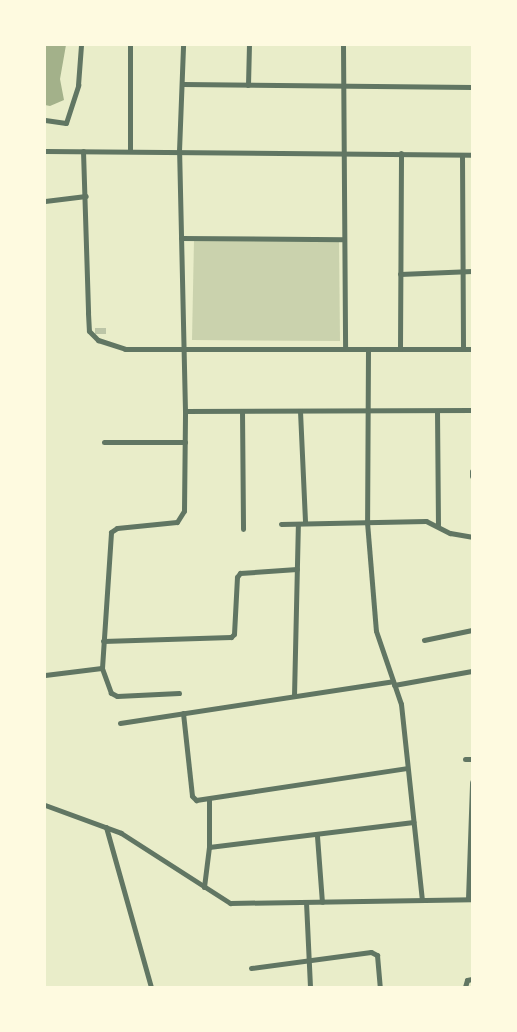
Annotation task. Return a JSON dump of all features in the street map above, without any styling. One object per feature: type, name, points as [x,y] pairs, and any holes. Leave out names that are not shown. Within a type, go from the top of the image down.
[{"type":"street","points":[[45,120],[66,123],[78,85],[81,45]]},
{"type":"street","points":[[130,45],[130,151]]},
{"type":"street","points":[[179,694],[117,696],[110,693],[102,668],[108,538],[117,528],[177,522],[182,518],[185,411],[179,152],[183,45]]},
{"type":"street","points":[[248,85],[249,45]]},
{"type":"street","points":[[344,45],[343,151],[346,349]]},
{"type":"street","points":[[183,84],[472,88]]},
{"type":"street","points":[[45,151],[343,151],[472,155]]},
{"type":"street","points":[[83,151],[89,331],[98,340],[125,349],[472,349]]},
{"type":"street","points":[[400,349],[401,153]]},
{"type":"street","points":[[462,155],[463,349]]},
{"type":"street","points":[[45,201],[86,196]]},
{"type":"street","points":[[181,238],[344,239]]},
{"type":"street","points":[[400,274],[472,271]]},
{"type":"street","points":[[368,349],[368,522],[376,631],[401,704],[422,900]]},
{"type":"street","points":[[185,411],[472,410]]},
{"type":"street","points":[[242,411],[243,529]]},
{"type":"street","points":[[300,411],[305,524]]},
{"type":"street","points":[[437,411],[438,525]]},
{"type":"street","points":[[104,442],[184,442]]},
{"type":"street","points":[[472,471],[472,476]]},
{"type":"street","points":[[281,524],[426,521],[438,525],[450,533],[472,537]]},
{"type":"street","points":[[294,696],[298,524]]},
{"type":"street","points":[[103,641],[231,636],[234,634],[237,577],[240,573],[297,569]]},
{"type":"street","points":[[424,640],[472,630]]},
{"type":"street","points":[[45,675],[102,668]]},
{"type":"street","points":[[120,723],[472,671]]},
{"type":"street","points":[[183,713],[192,796],[196,800],[408,768]]},
{"type":"street","points":[[465,759],[472,759]]},
{"type":"street","points":[[45,806],[121,833],[230,903],[470,899],[472,782]]},
{"type":"street","points":[[204,888],[209,847],[209,799]]},
{"type":"street","points":[[209,847],[317,836],[414,822]]},
{"type":"street","points":[[106,827],[151,987]]},
{"type":"street","points":[[317,836],[322,902]]},
{"type":"street","points":[[306,902],[310,987]]},
{"type":"street","points":[[251,968],[376,952],[380,987]]},
{"type":"street","points":[[465,987],[467,980],[472,979]]},
{"type":"shaded area","points":[[45,45],[66,45],[60,79],[64,100],[50,106],[45,105]]},
{"type":"shaded area","points":[[194,240],[339,240],[340,341],[192,340]]},
{"type":"building","points":[[95,328],[106,328],[106,334],[95,334]]}]
